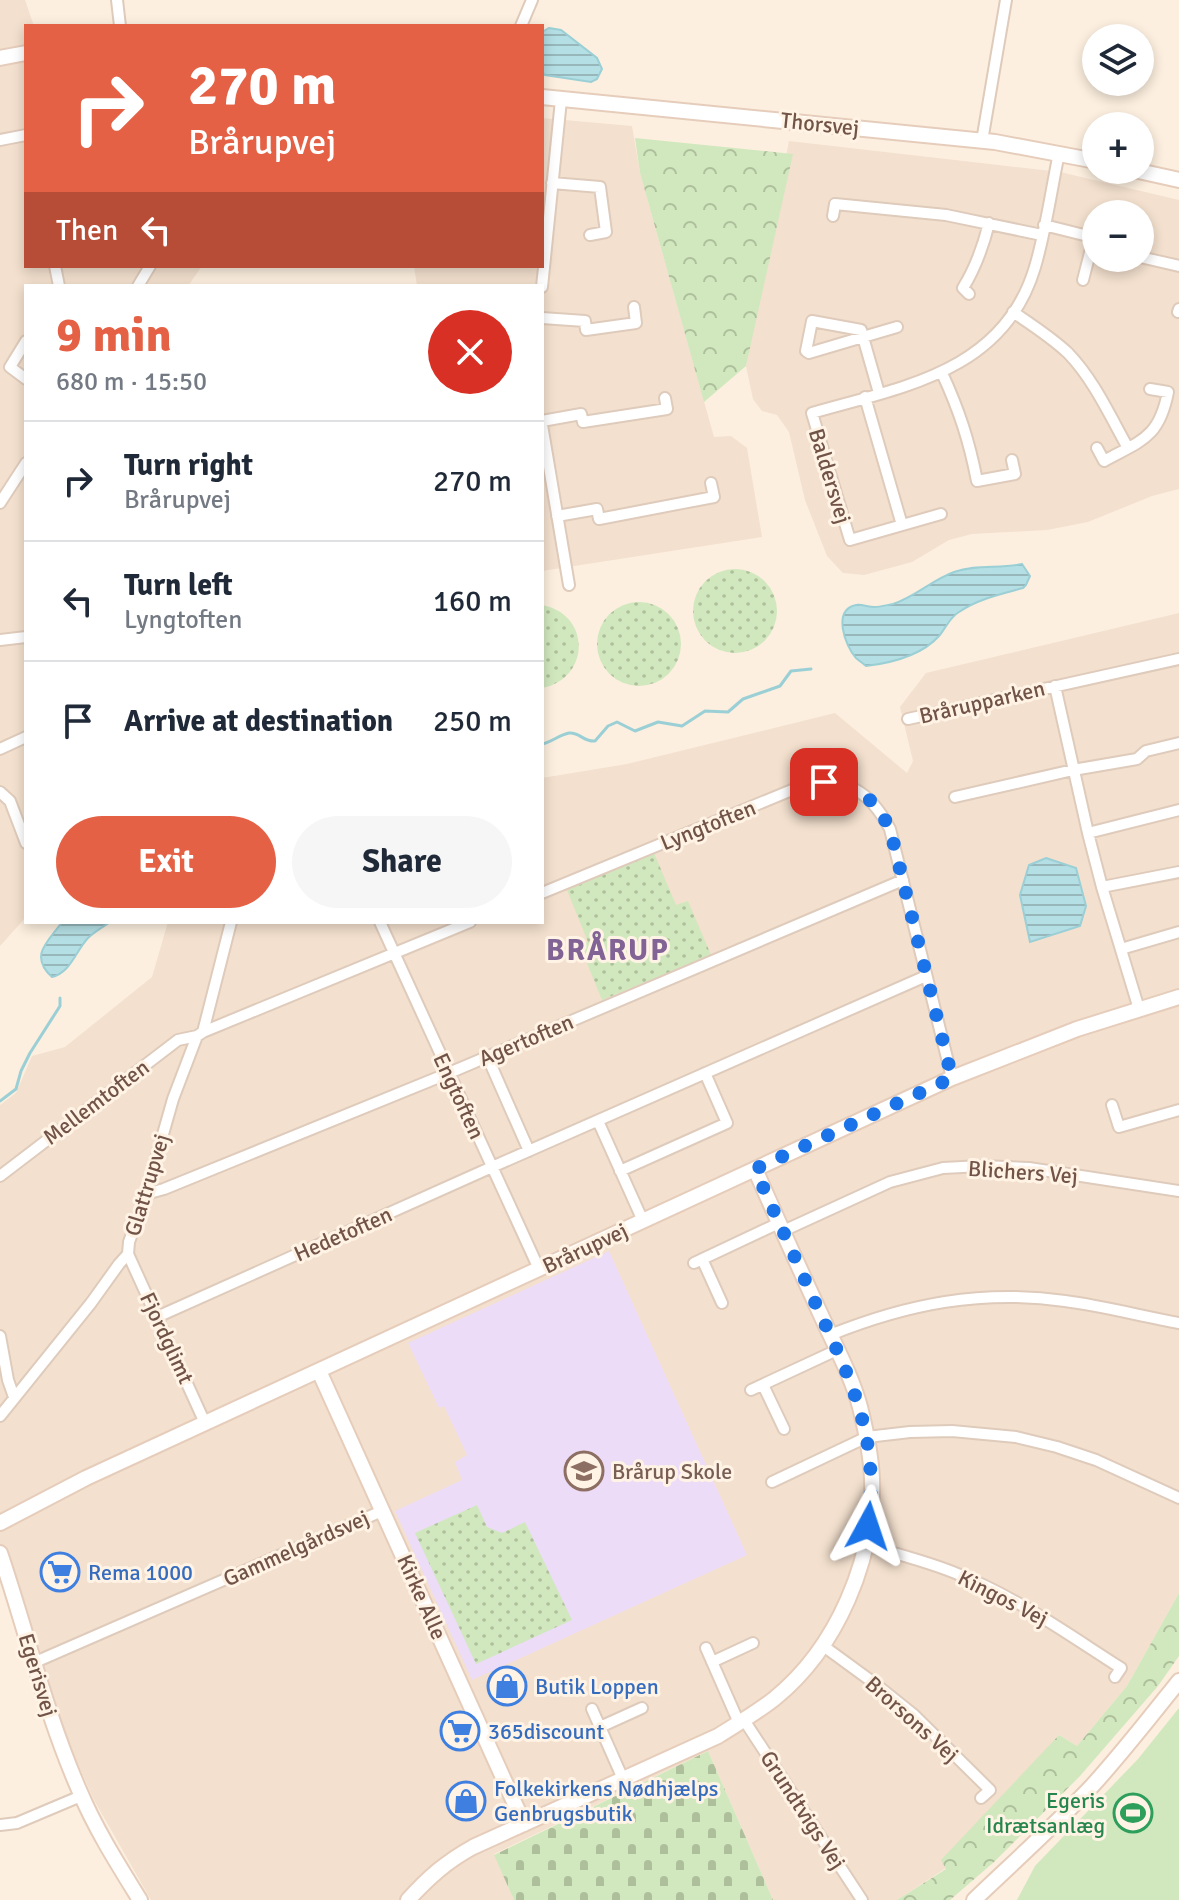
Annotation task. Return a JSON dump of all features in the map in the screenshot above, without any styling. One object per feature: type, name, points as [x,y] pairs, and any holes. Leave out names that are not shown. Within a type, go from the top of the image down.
[{"type":"street","points":[[117,0],[120,24]]},
{"type":"street","points":[[522,24],[532,0]]},
{"type":"street","points":[[982,141],[1006,0]]},
{"type":"street","points":[[0,58],[24,53]]},
{"type":"street","name":"Thorsvej","points":[[544,97],[982,141],[1082,158]]},
{"type":"street","points":[[544,248],[546,208],[552,183],[561,100]]},
{"type":"street","points":[[0,140],[24,135]]},
{"type":"street","name":"Baldersvej","points":[[941,514],[850,540],[812,413],[942,373],[964,361],[997,333],[1024,293],[1034,269],[1059,153]]},
{"type":"street","points":[[1154,174],[1179,180]]},
{"type":"street","points":[[552,183],[600,187],[606,232],[590,235]]},
{"type":"street","points":[[833,216],[835,204],[946,215],[1082,235]]},
{"type":"street","points":[[969,294],[963,288],[981,253],[989,223]]},
{"type":"street","points":[[1154,260],[1179,266]]},
{"type":"street","points":[[1083,280],[1085,272]]},
{"type":"street","points":[[544,318],[585,321],[586,330],[636,323],[634,307]]},
{"type":"street","points":[[1013,312],[1069,354],[1098,393],[1128,448]]},
{"type":"street","points":[[879,393],[863,337],[861,330],[812,321],[806,351],[809,353],[863,337],[897,327]]},
{"type":"street","points":[[24,343],[5,366],[24,378]]},
{"type":"street","points":[[942,373],[969,442],[977,481],[1015,474],[1012,460]]},
{"type":"street","points":[[1097,448],[1104,461],[1150,434],[1164,413],[1168,392],[1150,389]]},
{"type":"street","points":[[865,397],[902,525]]},
{"type":"street","points":[[544,423],[581,414],[583,422],[667,409],[665,398]]},
{"type":"street","points":[[544,448],[547,485],[557,516],[569,585]]},
{"type":"street","points":[[0,503],[24,466]]},
{"type":"street","points":[[557,516],[597,509],[599,519],[714,497],[711,483]]},
{"type":"street","points":[[0,640],[24,637]]},
{"type":"street","name":"Brårupparken","points":[[908,719],[1179,659]]},
{"type":"street","name":"Brårupparken","points":[[1055,686],[1102,887],[1139,1009]]},
{"type":"street","points":[[0,749],[24,738]]},
{"type":"street","points":[[955,797],[1137,759],[1146,751],[1179,743]]},
{"type":"street","name":"Lyngtoften","points":[[544,892],[804,785],[824,782],[856,789],[870,799],[890,829],[952,1078]]},
{"type":"street","points":[[0,792],[10,801],[24,838]]},
{"type":"street","points":[[1088,833],[1179,810]]},
{"type":"street","points":[[1102,887],[1179,872]]},
{"type":"street","name":"Agertoften","points":[[146,1194],[449,1073],[903,880]]},
{"type":"street","name":"Glattrupvej","points":[[0,1416],[128,1254],[173,1099],[200,1034],[230,924]]},
{"type":"street","name":"Engtoften","points":[[381,924],[539,1269]]},
{"type":"street","points":[[200,1034],[465,924]]},
{"type":"street","points":[[1121,949],[1179,932]]},
{"type":"street","name":"Hedetoften","points":[[157,1317],[926,976]]},
{"type":"street","name":"Brårupvej","points":[[0,1523],[86,1478],[952,1078],[1050,1039],[1179,997]]},
{"type":"street","name":"Mellemtoften","points":[[0,1176],[178,1040],[200,1034]]},
{"type":"street","points":[[487,1056],[529,1151]]},
{"type":"street","points":[[620,1171],[727,1123],[705,1073]]},
{"type":"street","points":[[1112,1105],[1119,1127],[1179,1110]]},
{"type":"street","points":[[598,1121],[643,1221]]},
{"type":"street","name":"Blichers Vej","points":[[722,1303],[698,1261],[890,1182],[943,1168],[1029,1168],[1179,1191]]},
{"type":"street","points":[[408,1900],[427,1879],[473,1847],[718,1736],[742,1722],[775,1698],[799,1675],[822,1645],[843,1609],[865,1545],[871,1507],[872,1480],[867,1437],[853,1385],[755,1169]]},
{"type":"street","name":"Fjordglimt","points":[[128,1254],[205,1423]]},
{"type":"street","points":[[830,1335],[872,1318],[910,1308],[984,1298],[1064,1301],[1179,1323]]},
{"type":"street","points":[[0,1336],[14,1397]]},
{"type":"street","points":[[751,1390],[837,1350]]},
{"type":"street","name":"Kirke Alle","points":[[319,1371],[524,1824]]},
{"type":"street","points":[[763,1385],[784,1429]]},
{"type":"street","points":[[772,1482],[867,1437],[952,1431],[1016,1437],[1057,1447],[1096,1460],[1179,1498]]},
{"type":"street","name":"Gammelgårdsvej","points":[[33,1663],[382,1511]]},
{"type":"street","name":"Kingos Vej","points":[[865,1545],[959,1574],[999,1593],[1121,1668],[1115,1677]]},
{"type":"street","name":"Egerisvej","points":[[0,1553],[53,1725],[81,1796],[140,1900]]},
{"type":"street","points":[[712,1662],[753,1643]]},
{"type":"street","name":"Brorsons Vej","points":[[822,1645],[914,1715],[990,1790],[981,1798]]},
{"type":"street","name":"Grundtvigs Vej","points":[[706,1648],[742,1722],[862,1900]]},
{"type":"street","points":[[974,1900],[1094,1783],[1179,1681]]},
{"type":"street","points":[[600,1727],[642,1708]]},
{"type":"street","points":[[592,1709],[623,1779]]},
{"type":"street","points":[[0,1825],[17,1823],[81,1796]]},
{"type":"shaded area","points":[[0,0],[25,0],[33,24],[24,24],[24,268],[201,268],[189,284],[24,284],[24,919],[0,946]]},
{"type":"shaded area","points":[[544,118],[632,126],[640,173],[714,437],[731,436],[747,448],[762,537],[544,571],[544,284],[417,284],[414,268],[544,268]]},
{"type":"shaded area","points":[[789,141],[1060,172],[1082,177],[1082,184],[1111,184],[1179,200],[1179,489],[1152,496],[1088,522],[1047,530],[972,534],[949,540],[912,562],[864,575],[843,573],[827,556],[805,500],[789,432],[777,415],[762,411],[753,399],[746,366]]},
{"type":"shaded area","points":[[1179,613],[1179,1593],[1127,1686],[1077,1746],[1059,1735],[946,1868],[897,1900],[773,1900],[708,1751],[494,1854],[514,1900],[151,1900],[94,1800],[66,1737],[0,1544],[0,1105],[16,1093],[32,1056],[65,1047],[152,977],[167,924],[544,924],[544,778],[627,764],[835,713],[907,773],[913,761],[900,707],[926,673]]},
{"type":"shaded area","name":"Brårup Skole","points":[[609,1251],[747,1555],[472,1680],[395,1511],[462,1480],[455,1462],[467,1455],[444,1406],[439,1408],[408,1343]]},
{"type":"green space","points":[[635,138],[793,154],[746,366],[704,402],[640,173]]},
{"type":"green space","points":[[735,569],[751,572],[770,588],[777,611],[774,627],[758,646],[735,653],[719,650],[700,634],[693,611],[696,595],[712,576]]},
{"type":"green space","points":[[639,602],[655,605],[669,614],[678,628],[681,644],[678,660],[669,674],[655,683],[639,686],[623,683],[609,674],[600,660],[597,644],[600,628],[609,614],[623,605]]},
{"type":"green space","points":[[544,606],[570,620],[579,646],[570,672],[558,682],[544,687]]},
{"type":"green space","points":[[654,853],[676,905],[688,901],[711,955],[602,1000],[580,946],[588,942],[567,890]]},
{"type":"green space","points":[[477,1505],[487,1527],[502,1533],[525,1522],[572,1620],[476,1664],[415,1533]]},
{"type":"green space","points":[[1179,1593],[1179,1656],[1158,1686],[1080,1776],[994,1862],[950,1900],[897,1900],[946,1869],[941,1860],[1059,1735],[1077,1746],[1127,1686]]},
{"type":"green space","name":"Egeris Idrætsanlæg","points":[[1179,1708],[1179,1900],[1017,1900],[1035,1866],[1138,1759]]},
{"type":"green space","points":[[708,1751],[773,1900],[514,1900],[494,1855]]},
{"type":"water","points":[[549,28],[561,30],[597,58],[602,69],[597,79],[591,82],[545,75],[544,31]]},
{"type":"water","points":[[1022,564],[1030,576],[1023,588],[966,607],[953,617],[932,643],[915,653],[866,666],[848,645],[843,621],[849,608],[893,604],[946,575],[962,570]]},
{"type":"water","points":[[1046,858],[1076,868],[1086,906],[1080,926],[1030,942],[1020,895],[1029,865]]},
{"type":"water","points":[[60,924],[107,924],[88,938],[64,971],[52,977],[45,969],[41,955]]},
{"type":"waterway","points":[[544,743],[569,733],[595,741],[608,726],[617,722],[635,731],[658,722],[682,726],[705,711],[728,712],[743,699],[780,686],[791,671],[811,669]]},
{"type":"waterway","points":[[0,1101],[16,1089],[30,1053],[60,1006],[60,998]]},
{"type":"place","name":"Brårup Skole","points":[[584,1471]]},
{"type":"place","name":"Rema 1000","points":[[60,1572]]},
{"type":"place","name":"Butik Loppen","points":[[507,1686]]},
{"type":"place","name":"365discount","points":[[460,1731]]},
{"type":"place","name":"Folkekirkens Nødhjælps Genbrugsbutik","points":[[466,1801]]},
{"type":"place","name":"Egeris Idrætsanlæg","points":[[1133,1813]]},
{"type":"district","name":"BRÅRUP","points":[[608,950]]},
{"type":"route","points":[[824,782],[856,789],[870,799],[890,829],[952,1078],[755,1169],[853,1385],[867,1437],[872,1480],[868,1526]]}]
